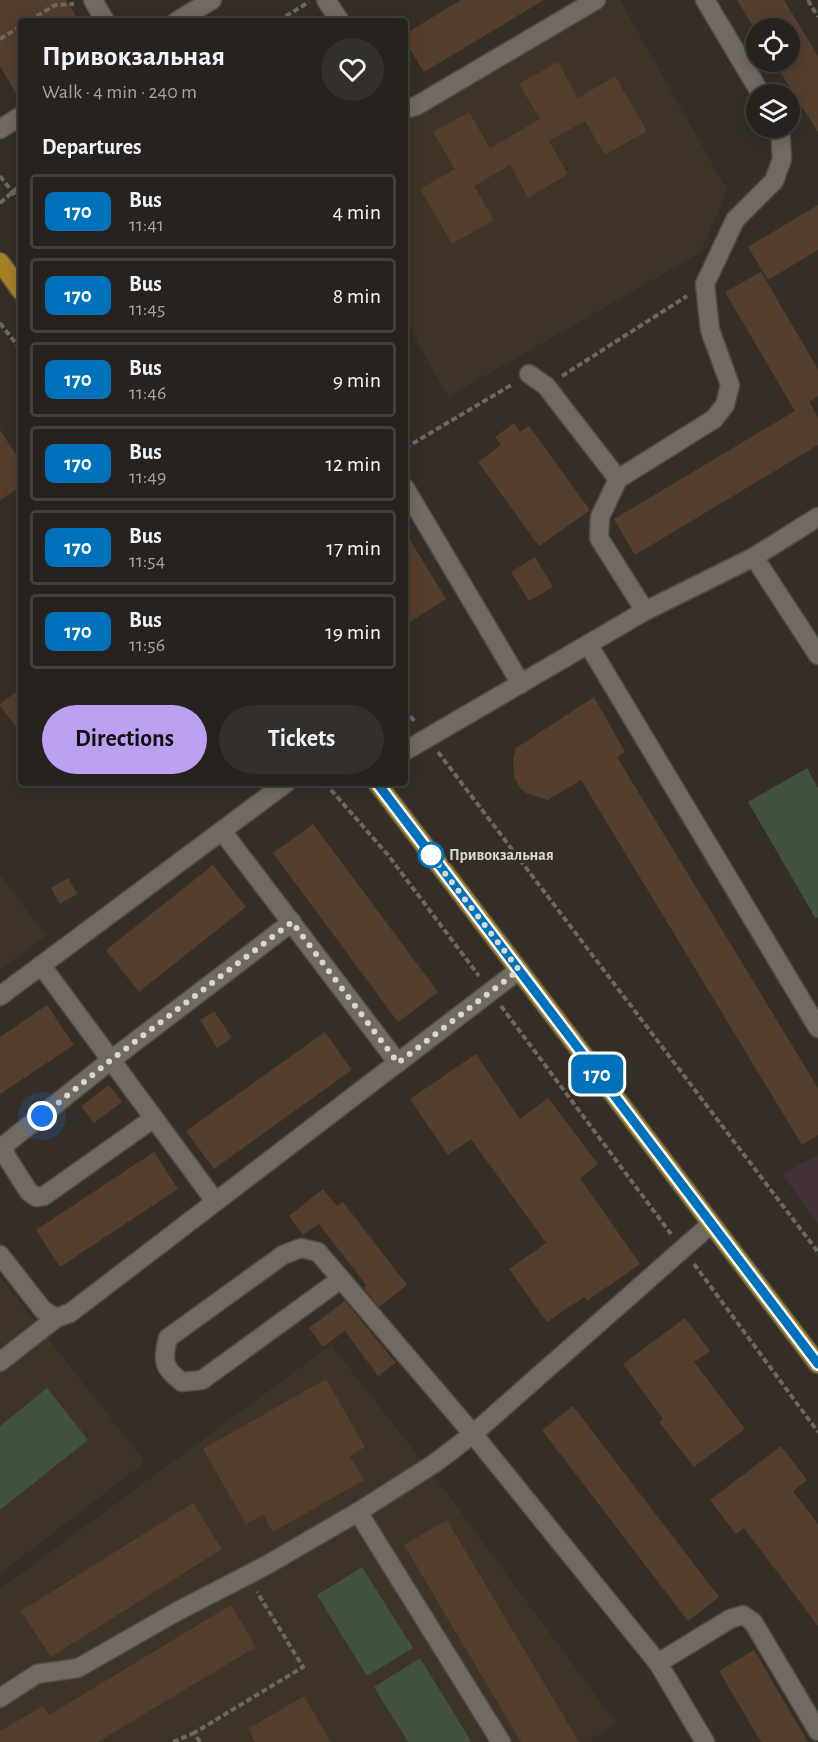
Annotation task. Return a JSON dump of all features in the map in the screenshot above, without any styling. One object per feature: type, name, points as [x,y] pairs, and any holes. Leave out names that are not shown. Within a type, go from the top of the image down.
[{"type":"main road","points":[[0,262],[18,287]]},
{"type":"main road","points":[[379,786],[818,1364]]},
{"type":"street","points":[[93,0],[103,18]]},
{"type":"street","points":[[182,18],[212,0]]},
{"type":"street","points":[[326,0],[337,18]]},
{"type":"street","points":[[408,108],[416,106],[596,0]]},
{"type":"street","points":[[705,0],[754,84]]},
{"type":"street","points":[[0,129],[18,118]]},
{"type":"street","points":[[645,611],[599,538],[600,517],[618,479],[714,419],[725,405],[730,385],[710,330],[705,284],[735,220],[774,181],[782,159],[781,138]]},
{"type":"street","points":[[529,374],[546,386],[618,479]]},
{"type":"street","points":[[408,493],[521,684]]},
{"type":"street","points":[[408,749],[645,611],[754,557],[818,517]]},
{"type":"street","points":[[754,557],[818,655]]},
{"type":"street","points":[[588,644],[818,1028]]},
{"type":"street","points":[[0,996],[282,786]]},
{"type":"street","points":[[222,831],[398,1063]]},
{"type":"street","points":[[154,1118],[44,1196],[36,1197],[29,1192],[4,1150],[7,1143],[111,1060],[292,922]]},
{"type":"street","points":[[41,965],[214,1201]]},
{"type":"street","points":[[0,1362],[56,1318],[70,1313],[519,970]]},
{"type":"street","points":[[0,1698],[37,1674],[78,1668],[176,1612],[265,1566],[358,1512],[435,1463],[473,1434],[711,1224]]},
{"type":"street","points":[[341,1279],[202,1380],[182,1382],[169,1372],[164,1354],[168,1338],[283,1255],[301,1248],[318,1252],[341,1279],[473,1434],[658,1663],[705,1742]]},
{"type":"street","points":[[0,1254],[43,1310],[56,1318]]},
{"type":"street","points":[[358,1512],[501,1742]]},
{"type":"street","points":[[658,1663],[730,1619],[743,1615],[753,1622],[817,1727]]},
{"type":"path","points":[[283,18],[312,0]]},
{"type":"path","points":[[808,0],[818,17]]},
{"type":"path","points":[[0,39],[18,28]]},
{"type":"path","points":[[0,176],[18,199]]},
{"type":"path","points":[[0,202],[18,188]]},
{"type":"path","points":[[546,386],[705,284]]},
{"type":"path","points":[[0,323],[18,346]]},
{"type":"path","points":[[408,446],[529,374]]},
{"type":"path","points":[[408,713],[818,1252]]},
{"type":"path","points":[[328,786],[388,855],[818,1432]]},
{"type":"path","points":[[172,1742],[195,1733],[303,1667],[247,1575]]},
{"type":"path","points":[[195,1733],[200,1742]]},
{"type":"shaded area","points":[[608,0],[620,0],[727,190],[700,253],[448,397],[408,324],[408,117]]},
{"type":"shaded area","points":[[0,874],[46,936],[0,970]]},
{"type":"shaded area","points":[[818,1155],[818,1223],[782,1174]]},
{"type":"shaded area","points":[[0,1277],[145,1462],[0,1574]]},
{"type":"shaded area","points":[[331,1345],[435,1477],[616,1723],[591,1740],[592,1742],[0,1742],[0,1589]]},
{"type":"green space","points":[[807,768],[818,788],[818,917],[816,919],[748,802]]},
{"type":"green space","points":[[47,1388],[88,1440],[0,1510],[0,1426]]},
{"type":"green space","points":[[362,1567],[413,1648],[367,1676],[317,1595]]},
{"type":"green space","points":[[420,1658],[471,1741],[408,1742],[374,1687]]},
{"type":"building","points":[[0,0],[66,0],[77,18],[18,18],[18,97],[0,66]]},
{"type":"building","points":[[461,0],[544,0],[424,72],[408,46],[408,32]]},
{"type":"building","points":[[737,0],[784,0],[795,18],[748,18]]},
{"type":"building","points":[[800,26],[818,56],[818,132],[800,103],[800,84],[788,84],[780,72],[800,72]]},
{"type":"building","points":[[558,62],[578,98],[615,76],[647,131],[605,155],[585,121],[549,141],[568,174],[528,198],[510,165],[474,186],[494,220],[452,244],[420,189],[455,169],[433,132],[469,112],[490,148],[540,119],[519,84]]},
{"type":"building","points":[[818,205],[818,250],[768,280],[748,247]]},
{"type":"building","points":[[761,272],[818,369],[818,396],[809,402],[818,417],[818,445],[635,555],[614,519],[795,411],[725,292]]},
{"type":"building","points":[[514,423],[520,432],[529,426],[590,510],[539,546],[478,462],[501,445],[495,437]]},
{"type":"building","points":[[0,430],[18,457],[18,489],[0,500]]},
{"type":"building","points":[[408,537],[446,599],[408,623]]},
{"type":"building","points":[[535,557],[553,587],[529,601],[511,572]]},
{"type":"building","points":[[18,690],[18,729],[0,706]]},
{"type":"building","points":[[594,697],[625,752],[617,757],[818,1088],[818,1135],[802,1145],[581,780],[548,800],[526,793],[514,777],[513,761],[516,748]]},
{"type":"building","points":[[313,824],[438,992],[398,1022],[273,853]]},
{"type":"building","points":[[213,865],[246,907],[139,992],[106,950]]},
{"type":"building","points":[[68,878],[77,894],[60,904],[51,888]]},
{"type":"building","points":[[47,1005],[74,1045],[0,1094],[0,1037]]},
{"type":"building","points":[[214,1011],[232,1038],[217,1048],[200,1020]]},
{"type":"building","points":[[325,1032],[352,1070],[214,1169],[186,1131]]},
{"type":"building","points":[[476,1054],[520,1119],[548,1098],[598,1164],[580,1178],[640,1264],[587,1301],[584,1297],[547,1322],[509,1269],[546,1243],[471,1139],[448,1155],[410,1099]]},
{"type":"building","points":[[109,1085],[122,1102],[94,1123],[81,1106]]},
{"type":"building","points":[[154,1152],[178,1189],[60,1267],[36,1230]]},
{"type":"building","points":[[323,1189],[337,1206],[343,1202],[407,1285],[379,1307],[364,1288],[367,1286],[319,1224],[303,1235],[289,1216]]},
{"type":"building","points":[[345,1301],[396,1363],[378,1376],[345,1331],[323,1347],[309,1328]]},
{"type":"building","points":[[685,1318],[710,1351],[694,1362],[745,1429],[694,1467],[659,1422],[663,1419],[623,1364]]},
{"type":"building","points":[[326,1379],[365,1447],[350,1456],[364,1480],[273,1532],[263,1515],[246,1524],[203,1449]]},
{"type":"building","points":[[573,1406],[719,1597],[688,1621],[542,1430]]},
{"type":"building","points":[[781,1446],[807,1480],[793,1491],[818,1524],[818,1626],[744,1528],[736,1534],[710,1500]]},
{"type":"building","points":[[193,1503],[222,1549],[51,1657],[21,1611]]},
{"type":"building","points":[[447,1520],[579,1742],[521,1742],[404,1545]]},
{"type":"building","points":[[231,1605],[256,1647],[98,1742],[0,1742],[0,1731],[43,1706],[49,1715]]},
{"type":"building","points":[[754,1650],[808,1742],[761,1742],[719,1671]]},
{"type":"building","points":[[304,1696],[331,1742],[255,1742],[248,1729]]},
{"type":"bus line","name":"170","points":[[379,786],[818,1364]]},
{"type":"place","name":"Привокзальная","points":[[431,855]]},
{"type":"route","points":[[42,1116],[111,1060],[292,922],[398,1063],[519,970],[431,855]]}]
